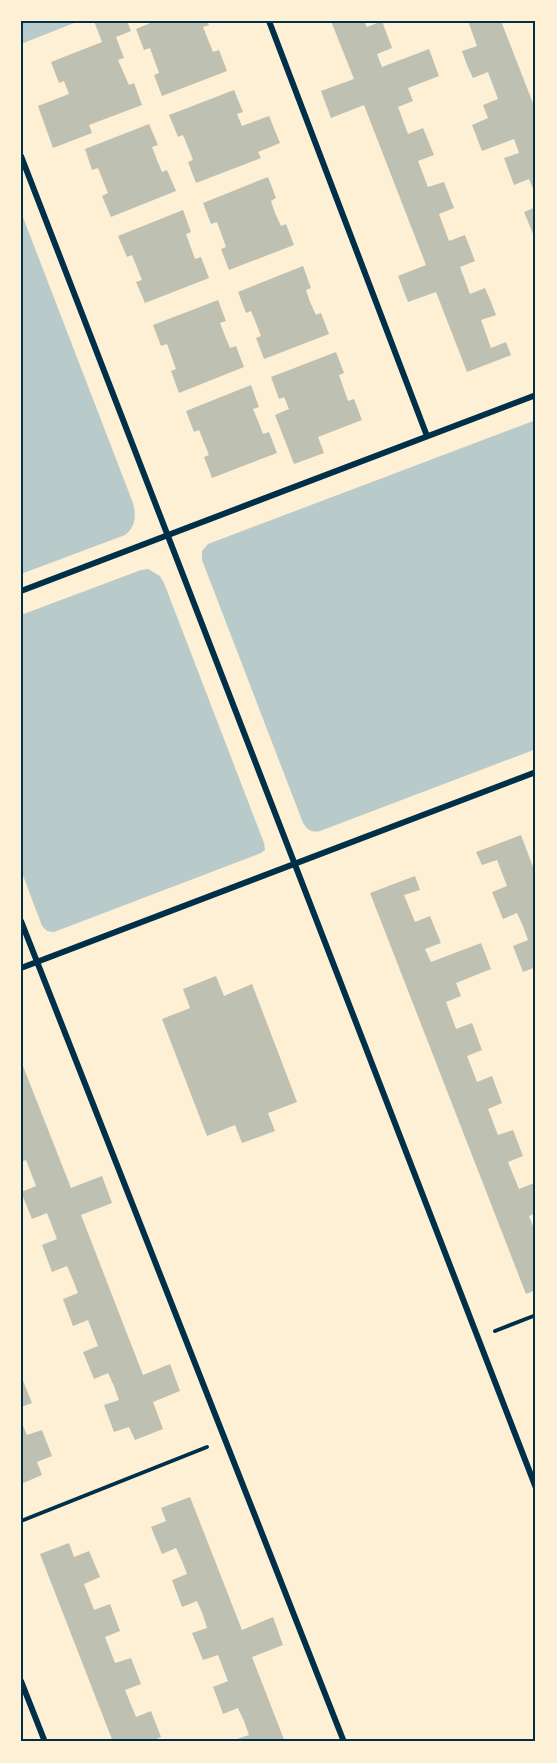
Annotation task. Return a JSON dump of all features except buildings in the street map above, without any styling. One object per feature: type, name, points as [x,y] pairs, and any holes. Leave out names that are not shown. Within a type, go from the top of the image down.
[{"type":"street","points":[[269,21],[427,436]]},
{"type":"street","points":[[21,156],[536,1488]]},
{"type":"street","points":[[21,591],[536,395]]},
{"type":"street","points":[[21,968],[536,772]]},
{"type":"street","points":[[21,921],[344,1742]]},
{"type":"street","points":[[21,1681],[45,1742]]},
{"type":"path","points":[[478,1338],[536,1315]]},
{"type":"path","points":[[21,1521],[225,1440]]},
{"type":"shaded area","points":[[21,21],[79,21],[21,44]]},
{"type":"shaded area","points":[[21,212],[133,503],[135,516],[131,528],[125,535],[21,574]]},
{"type":"shaded area","points":[[536,420],[536,749],[320,831],[310,830],[303,823],[202,560],[202,551],[208,544]]},
{"type":"shaded area","points":[[148,569],[160,576],[164,583],[265,850],[54,932],[47,931],[42,926],[21,870],[21,615]]}]
